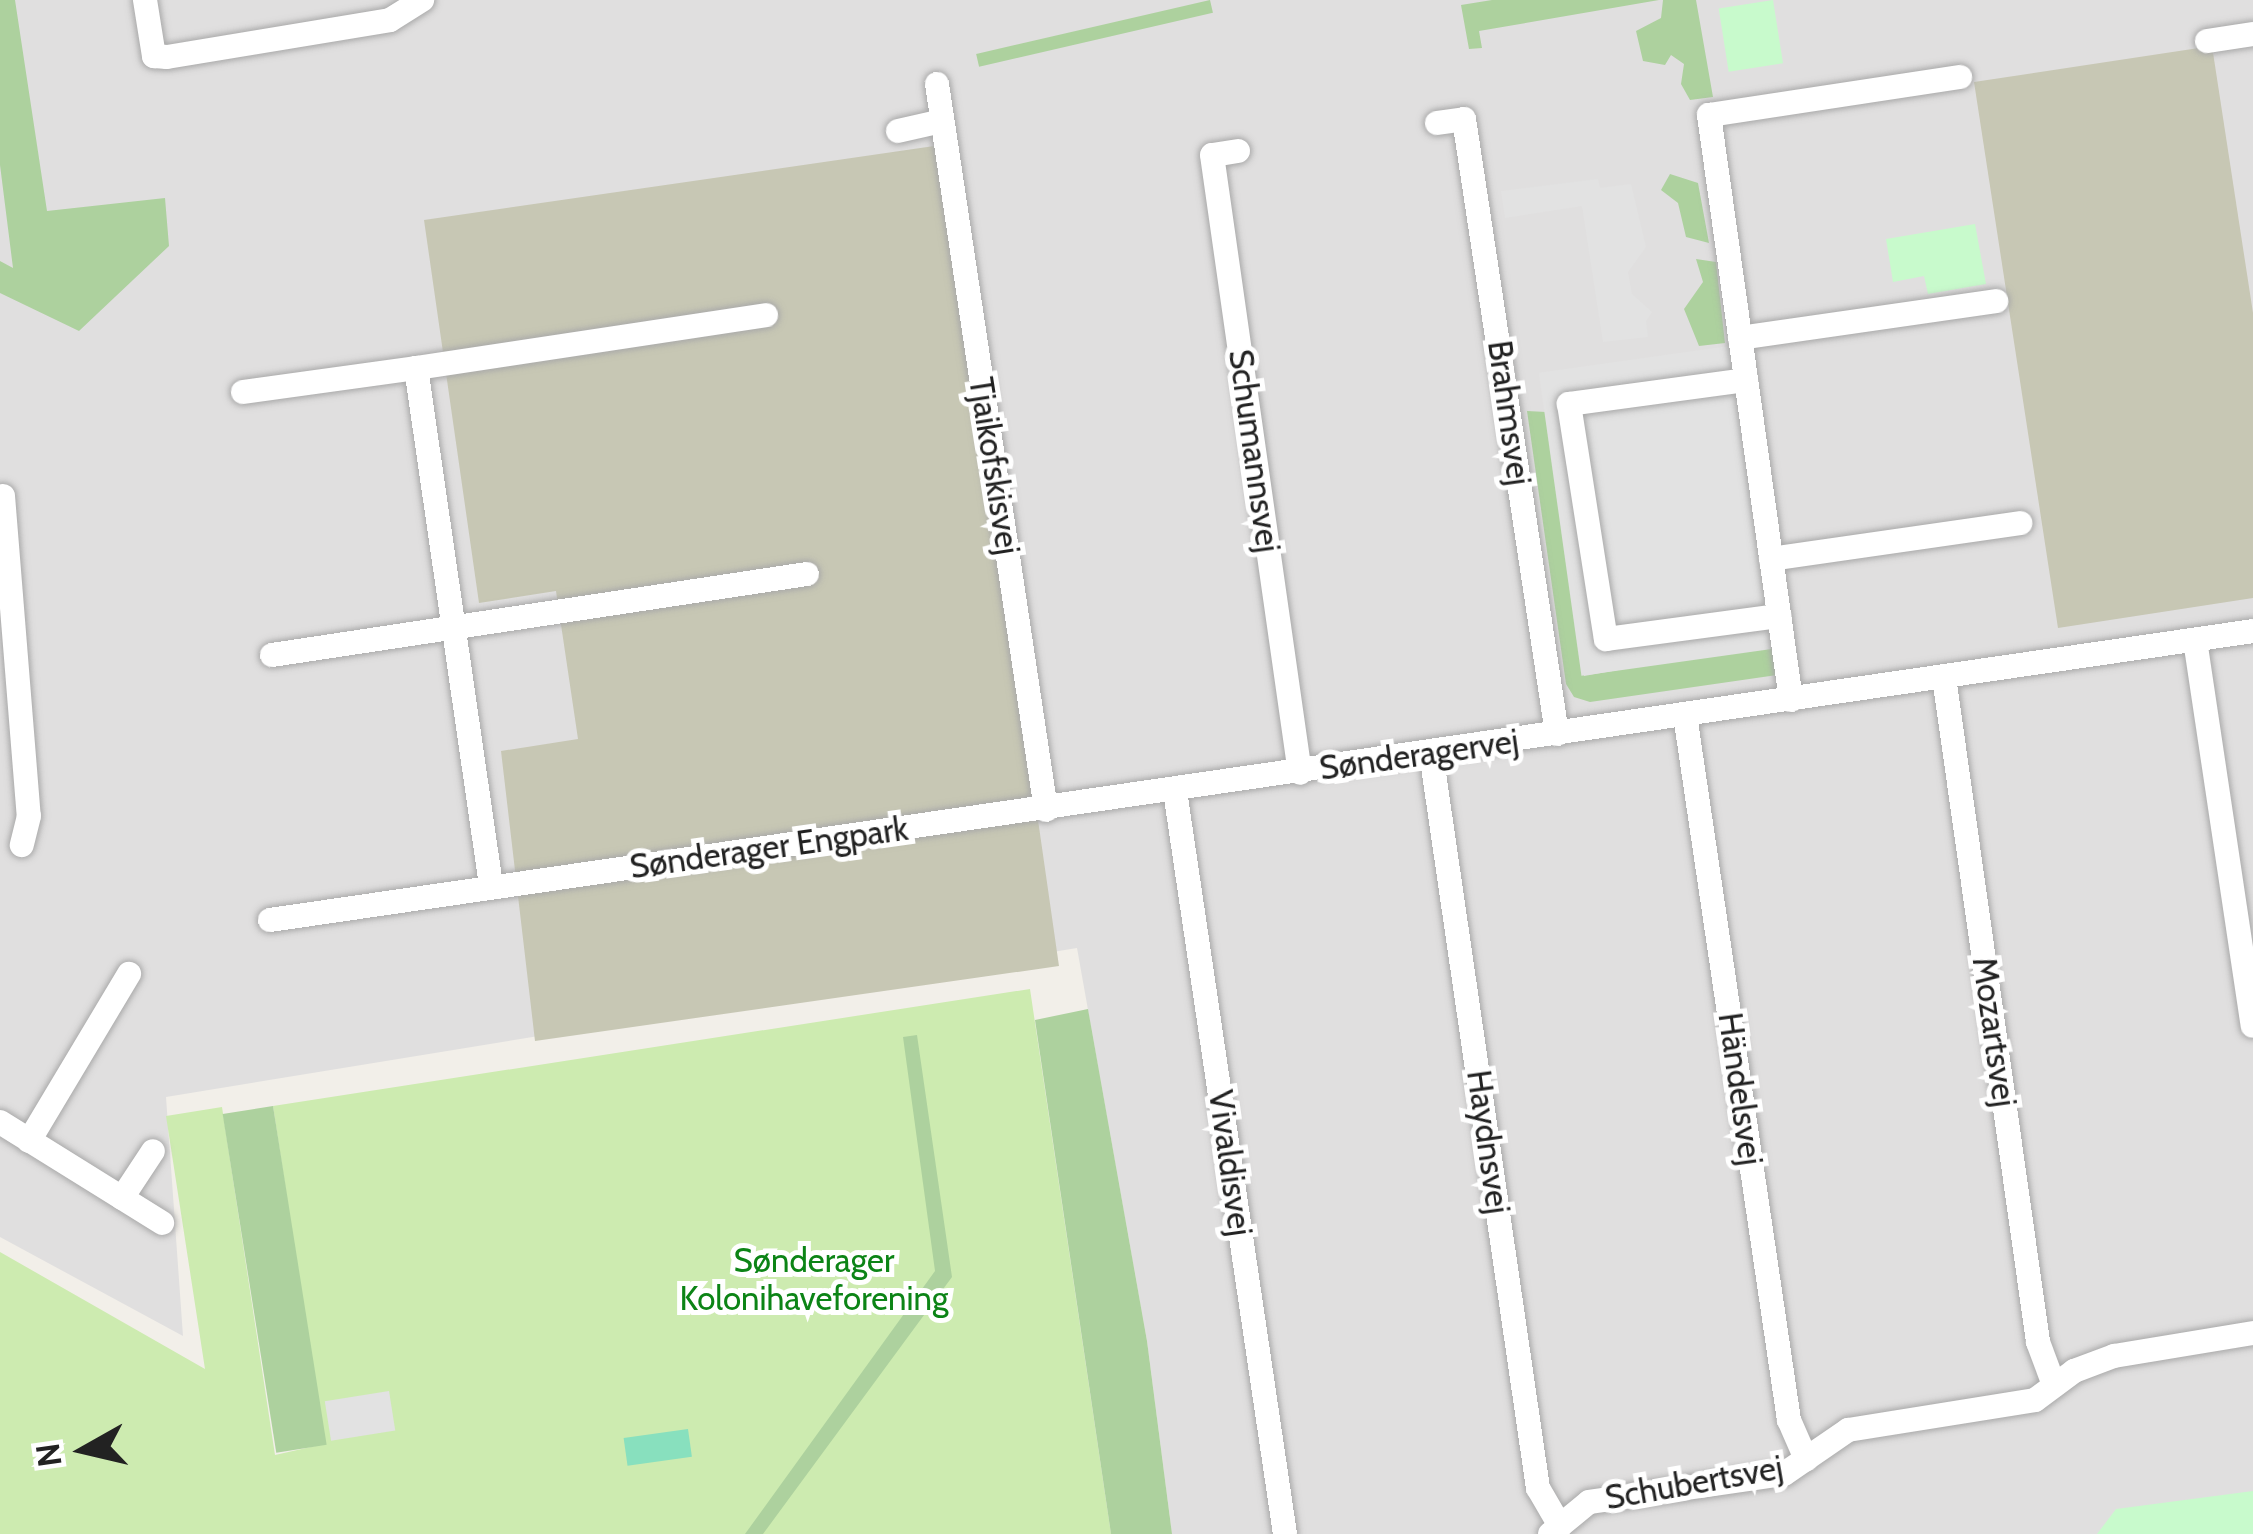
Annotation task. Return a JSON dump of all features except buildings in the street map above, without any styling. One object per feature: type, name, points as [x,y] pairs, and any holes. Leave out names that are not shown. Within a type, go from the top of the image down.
[{"type":"street","points":[[145,0],[154,56],[390,20],[422,0]]},
{"type":"street","points":[[2207,41],[2253,34]]},
{"type":"street","points":[[1791,700],[1708,115],[1960,77]]},
{"type":"street","name":"Tjaikofskisvej","points":[[937,85],[1046,810]]},
{"type":"street","name":"Brahmsvej","points":[[1437,123],[1464,119],[1557,734]]},
{"type":"street","points":[[898,131],[942,122]]},
{"type":"street","name":"Schumannsvej","points":[[1238,151],[1212,154],[1300,773]]},
{"type":"street","points":[[1740,338],[1996,301]]},
{"type":"street","points":[[242,392],[766,315]]},
{"type":"street","points":[[416,368],[491,885]]},
{"type":"street","points":[[1746,380],[1569,404],[1606,639],[1779,616]]},
{"type":"street","points":[[3,496],[6,601],[29,816],[22,845]]},
{"type":"street","points":[[1771,559],[2020,523]]},
{"type":"street","points":[[272,656],[807,574]]},
{"type":"street","name":"Sønderagervej","points":[[1046,810],[2253,631]]},
{"type":"street","points":[[2195,640],[2253,1026]]},
{"type":"street","name":"Mozartsvej","points":[[1944,677],[2038,1342],[2054,1385]]},
{"type":"street","name":"Händelsvej","points":[[1685,716],[1789,1420],[1806,1459]]},
{"type":"street","name":"Haydnsvej","points":[[1431,753],[1538,1488],[1555,1530]]},
{"type":"street","name":"Vivaldisvej","points":[[1175,791],[1286,1534]]},
{"type":"street","name":"Sønderager Engpark","points":[[270,920],[491,885],[1046,810]]},
{"type":"street","points":[[29,1141],[129,974]]},
{"type":"street","points":[[0,1122],[162,1223]]},
{"type":"street","points":[[122,1198],[153,1151]]},
{"type":"street","name":"Schubertsvej","points":[[1555,1530],[1589,1502],[1784,1474],[1848,1430],[2035,1400],[2054,1385],[2114,1356],[2253,1333]]},
{"type":"shaded area","points":[[0,0],[2253,0],[2253,1534],[1172,1534],[1147,1341],[1077,948],[166,1097],[183,1336],[0,1237]]},
{"type":"shaded area","points":[[2212,46],[2253,313],[2253,598],[2058,628],[1974,82]]},
{"type":"shaded area","points":[[941,145],[1059,966],[535,1041],[501,751],[578,739],[556,591],[479,603],[424,220]]},
{"type":"shaded area","points":[[1598,179],[1600,188],[1631,184],[1646,247],[1628,272],[1632,294],[1652,312],[1646,321],[1648,337],[1603,342],[1582,206],[1505,218],[1501,191]]},
{"type":"shaded area","points":[[1729,346],[1772,649],[1581,676],[1539,373]]},
{"type":"shaded area","points":[[389,1391],[395,1431],[331,1441],[325,1401]]},
{"type":"green space","points":[[0,0],[15,0],[47,211],[165,198],[169,246],[79,331],[0,293],[0,261],[13,268],[0,165]]},
{"type":"green space","points":[[1210,0],[1213,13],[979,67],[976,54]]},
{"type":"green space","points":[[1492,0],[1659,0],[1479,31],[1482,48],[1469,49],[1461,5]]},
{"type":"green space","points":[[1663,0],[1696,0],[1713,97],[1690,100],[1681,84],[1684,64],[1671,55],[1665,65],[1643,61],[1636,31],[1661,18]]},
{"type":"green space","points":[[1773,0],[1783,63],[1729,72],[1719,9]]},
{"type":"green space","points":[[1670,174],[1698,183],[1709,243],[1686,237],[1678,203],[1661,190]]},
{"type":"green space","points":[[1975,224],[1986,284],[1928,294],[1924,276],[1893,282],[1886,239]]},
{"type":"green space","points":[[1696,259],[1716,262],[1725,343],[1699,346],[1684,309],[1703,282]]},
{"type":"green space","points":[[1527,411],[1546,412],[1584,676],[1772,643],[1777,675],[1590,702],[1574,697],[1566,684]]},
{"type":"green space","name":"Sønderager Kolonihaveforening","points":[[1030,989],[1111,1534],[0,1534],[0,1252],[205,1369],[166,1116],[222,1107],[275,1455],[324,1444],[273,1106]]},
{"type":"green space","points":[[1088,1009],[1147,1341],[1172,1534],[1111,1534],[1035,1020]]},
{"type":"green space","points":[[917,1035],[952,1277],[763,1534],[745,1534],[935,1271],[903,1037]]},
{"type":"green space","points":[[273,1106],[327,1445],[276,1453],[223,1114]]},
{"type":"green space","points":[[688,1429],[692,1457],[628,1466],[624,1438]]},
{"type":"green space","points":[[2253,1491],[2253,1534],[2097,1534],[2116,1509]]}]
